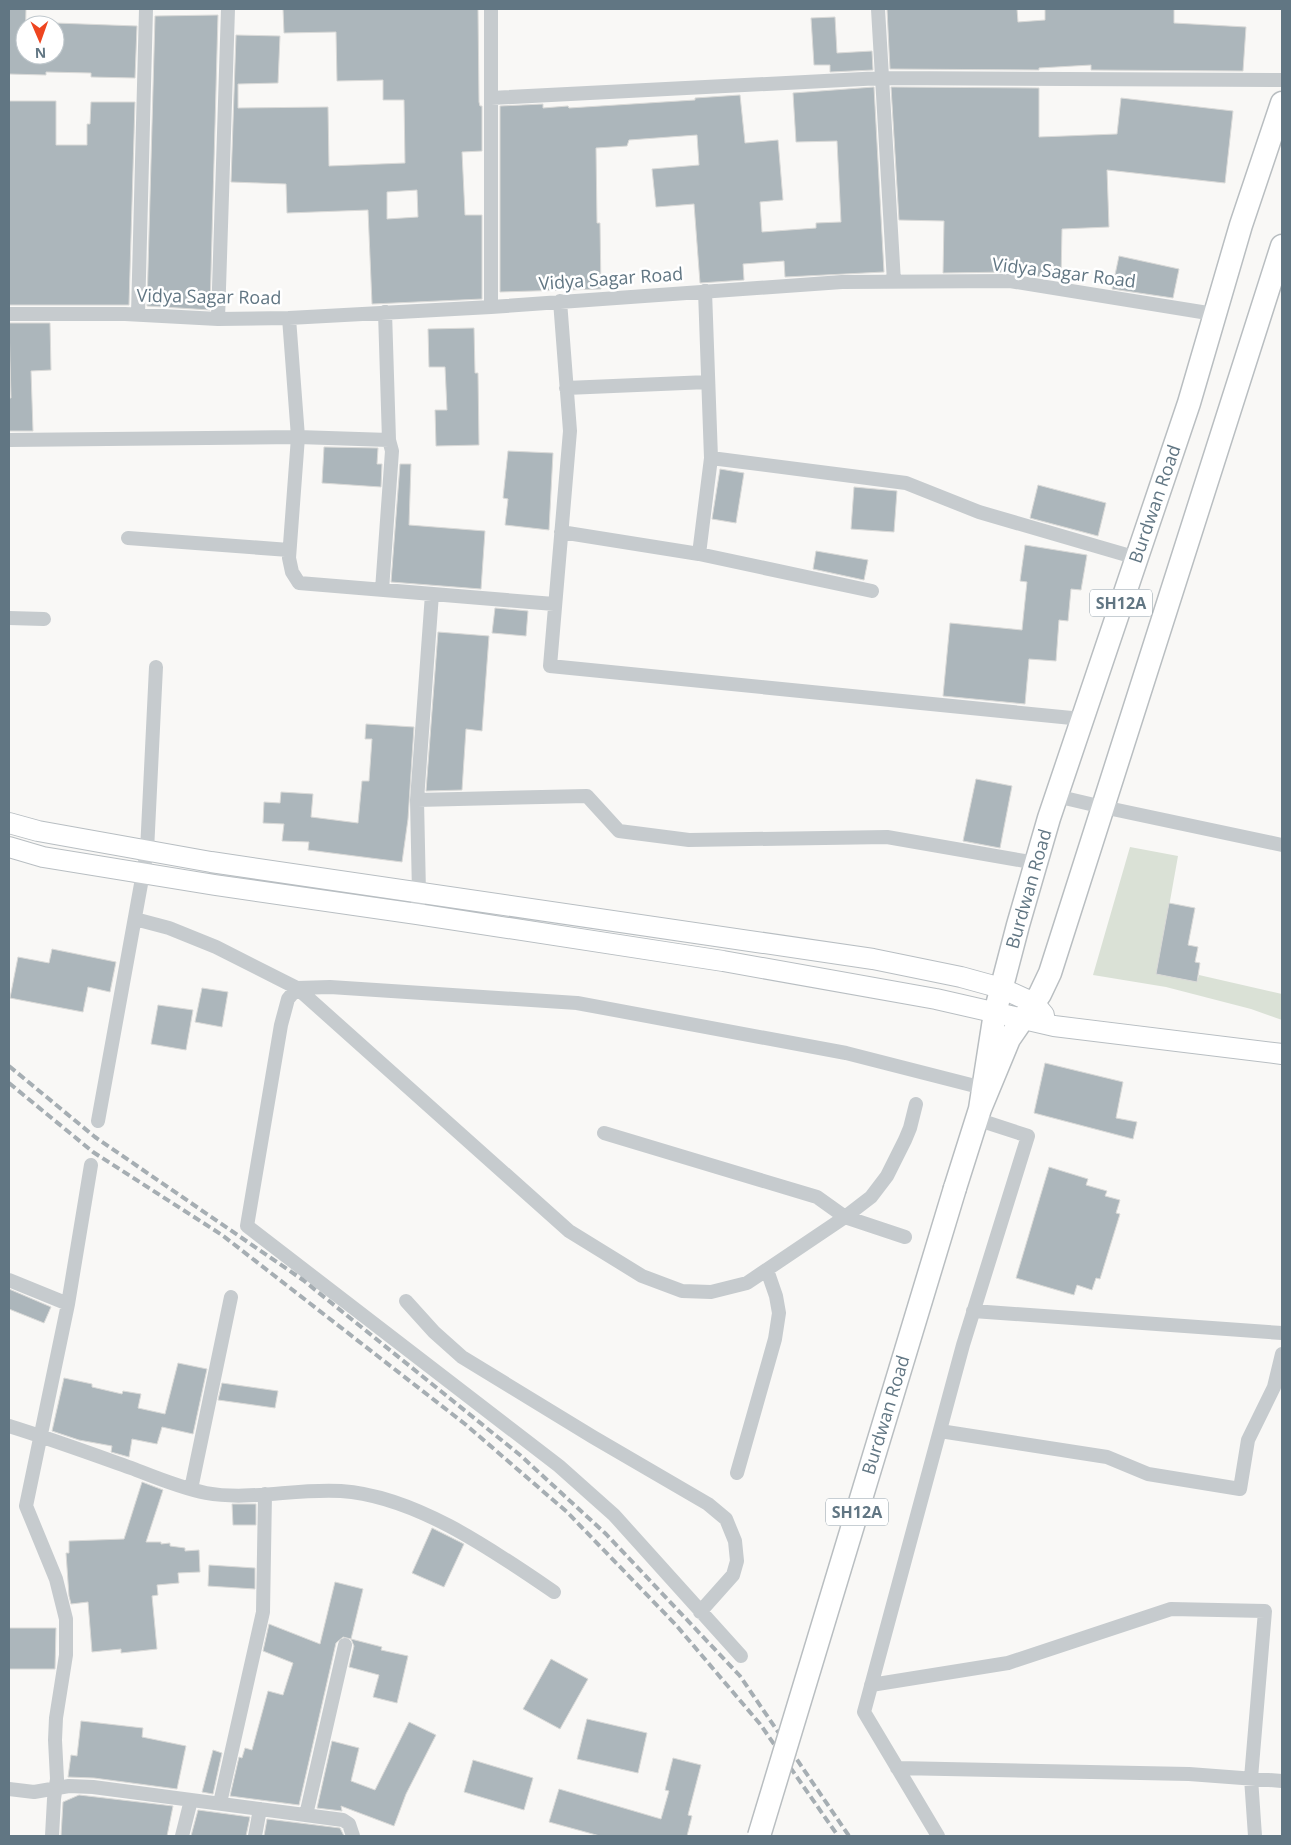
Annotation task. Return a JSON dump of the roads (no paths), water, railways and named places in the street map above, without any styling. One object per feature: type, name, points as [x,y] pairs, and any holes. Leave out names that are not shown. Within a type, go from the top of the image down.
[{"type":"main road","name":"Burdwan Road","points":[[980,1105],[1001,988],[1056,796],[1189,403],[1214,314],[1276,144],[1282,103]]},
{"type":"main road","name":"Burdwan Road","points":[[759,1836],[980,1105],[1009,1040],[1029,1011],[1050,973],[1282,246]]},
{"type":"street","points":[[138,314],[146,9]]},
{"type":"street","points":[[218,319],[228,9]]},
{"type":"street","points":[[491,9],[491,307]]},
{"type":"street","points":[[878,9],[894,282]]},
{"type":"street","points":[[491,98],[882,78],[1282,80]]},
{"type":"street","name":"Vidya Sagar Road","points":[[9,314],[138,314],[218,319],[289,318],[491,307],[842,282],[1010,281],[1214,314]]},
{"type":"street","points":[[699,554],[711,458],[705,291]]},
{"type":"street","points":[[560,301],[570,431],[550,666],[1082,719]]},
{"type":"street","points":[[382,590],[392,451],[389,440],[384,312]]},
{"type":"street","points":[[289,318],[298,437],[289,550],[292,572],[299,583],[554,604]]},
{"type":"street","points":[[566,388],[708,382]]},
{"type":"street","points":[[9,440],[298,437],[389,440]]},
{"type":"street","points":[[711,458],[906,483],[979,512],[1137,558]]},
{"type":"street","points":[[561,532],[699,554],[872,591]]},
{"type":"street","points":[[128,538],[289,550]]},
{"type":"street","points":[[417,914],[419,893],[417,800],[432,594]]},
{"type":"street","points":[[9,618],[44,619]]},
{"type":"street","points":[[98,1121],[147,851],[156,667]]},
{"type":"street","points":[[417,800],[587,796],[619,831],[689,840],[887,837],[1036,863]]},
{"type":"street","points":[[1056,796],[1282,845]]},
{"type":"street","points":[[9,823],[38,831],[147,851],[873,960],[961,977],[1001,988],[1029,1011],[1054,1026],[1282,1054]]},
{"type":"street","points":[[9,847],[43,857],[144,874],[732,963],[936,999],[995,1013],[1029,1011]]},
{"type":"street","points":[[135,919],[169,928],[216,946],[297,988],[569,1230],[642,1276],[682,1291],[711,1292],[747,1283],[845,1218],[871,1197],[887,1176],[910,1128],[916,1104]]},
{"type":"street","points":[[741,1656],[614,1515],[559,1466],[247,1226],[281,1025],[288,1000],[297,988],[330,986],[577,1003],[846,1053],[980,1105],[1028,1136],[973,1312],[864,1712],[898,1768],[933,1834]]},
{"type":"street","points":[[604,1132],[818,1197],[845,1218],[906,1237]]},
{"type":"street","points":[[52,1836],[57,1779],[56,1718],[66,1655],[66,1618],[56,1579],[26,1506],[68,1304],[92,1164]]},
{"type":"street","points":[[737,1473],[775,1339],[779,1313],[776,1296],[767,1270]]},
{"type":"street","points":[[9,1280],[68,1304]]},
{"type":"street","points":[[191,1489],[231,1297]]},
{"type":"street","points":[[406,1301],[434,1332],[462,1358],[708,1504],[726,1519],[735,1541],[737,1561],[733,1574],[700,1612]]},
{"type":"street","points":[[973,1312],[1282,1334]]},
{"type":"street","points":[[940,1431],[1107,1457],[1148,1474],[1240,1489],[1248,1440],[1274,1387],[1282,1354]]},
{"type":"street","points":[[9,1426],[191,1489],[226,1496],[342,1491],[388,1500],[438,1519],[496,1552],[554,1592]]},
{"type":"street","points":[[220,1804],[263,1612],[265,1494]]},
{"type":"street","points":[[871,1685],[1008,1662],[1171,1610],[1265,1611],[1251,1778],[1254,1836]]},
{"type":"street","points":[[306,1815],[346,1645]]},
{"type":"street","points":[[898,1768],[1189,1774],[1282,1781]]},
{"type":"street","points":[[9,1789],[34,1792],[69,1786],[93,1787],[343,1820],[349,1824],[353,1836]]},
{"type":"street","points":[[182,1836],[191,1800]]},
{"type":"street","points":[[255,1836],[260,1809]]},
{"type":"railway","points":[[9,1066],[95,1137],[303,1280],[520,1455],[606,1534],[740,1676],[849,1836]]},
{"type":"railway","points":[[9,1083],[93,1152],[222,1235],[465,1424],[567,1512],[676,1625],[760,1724],[838,1836]]}]
